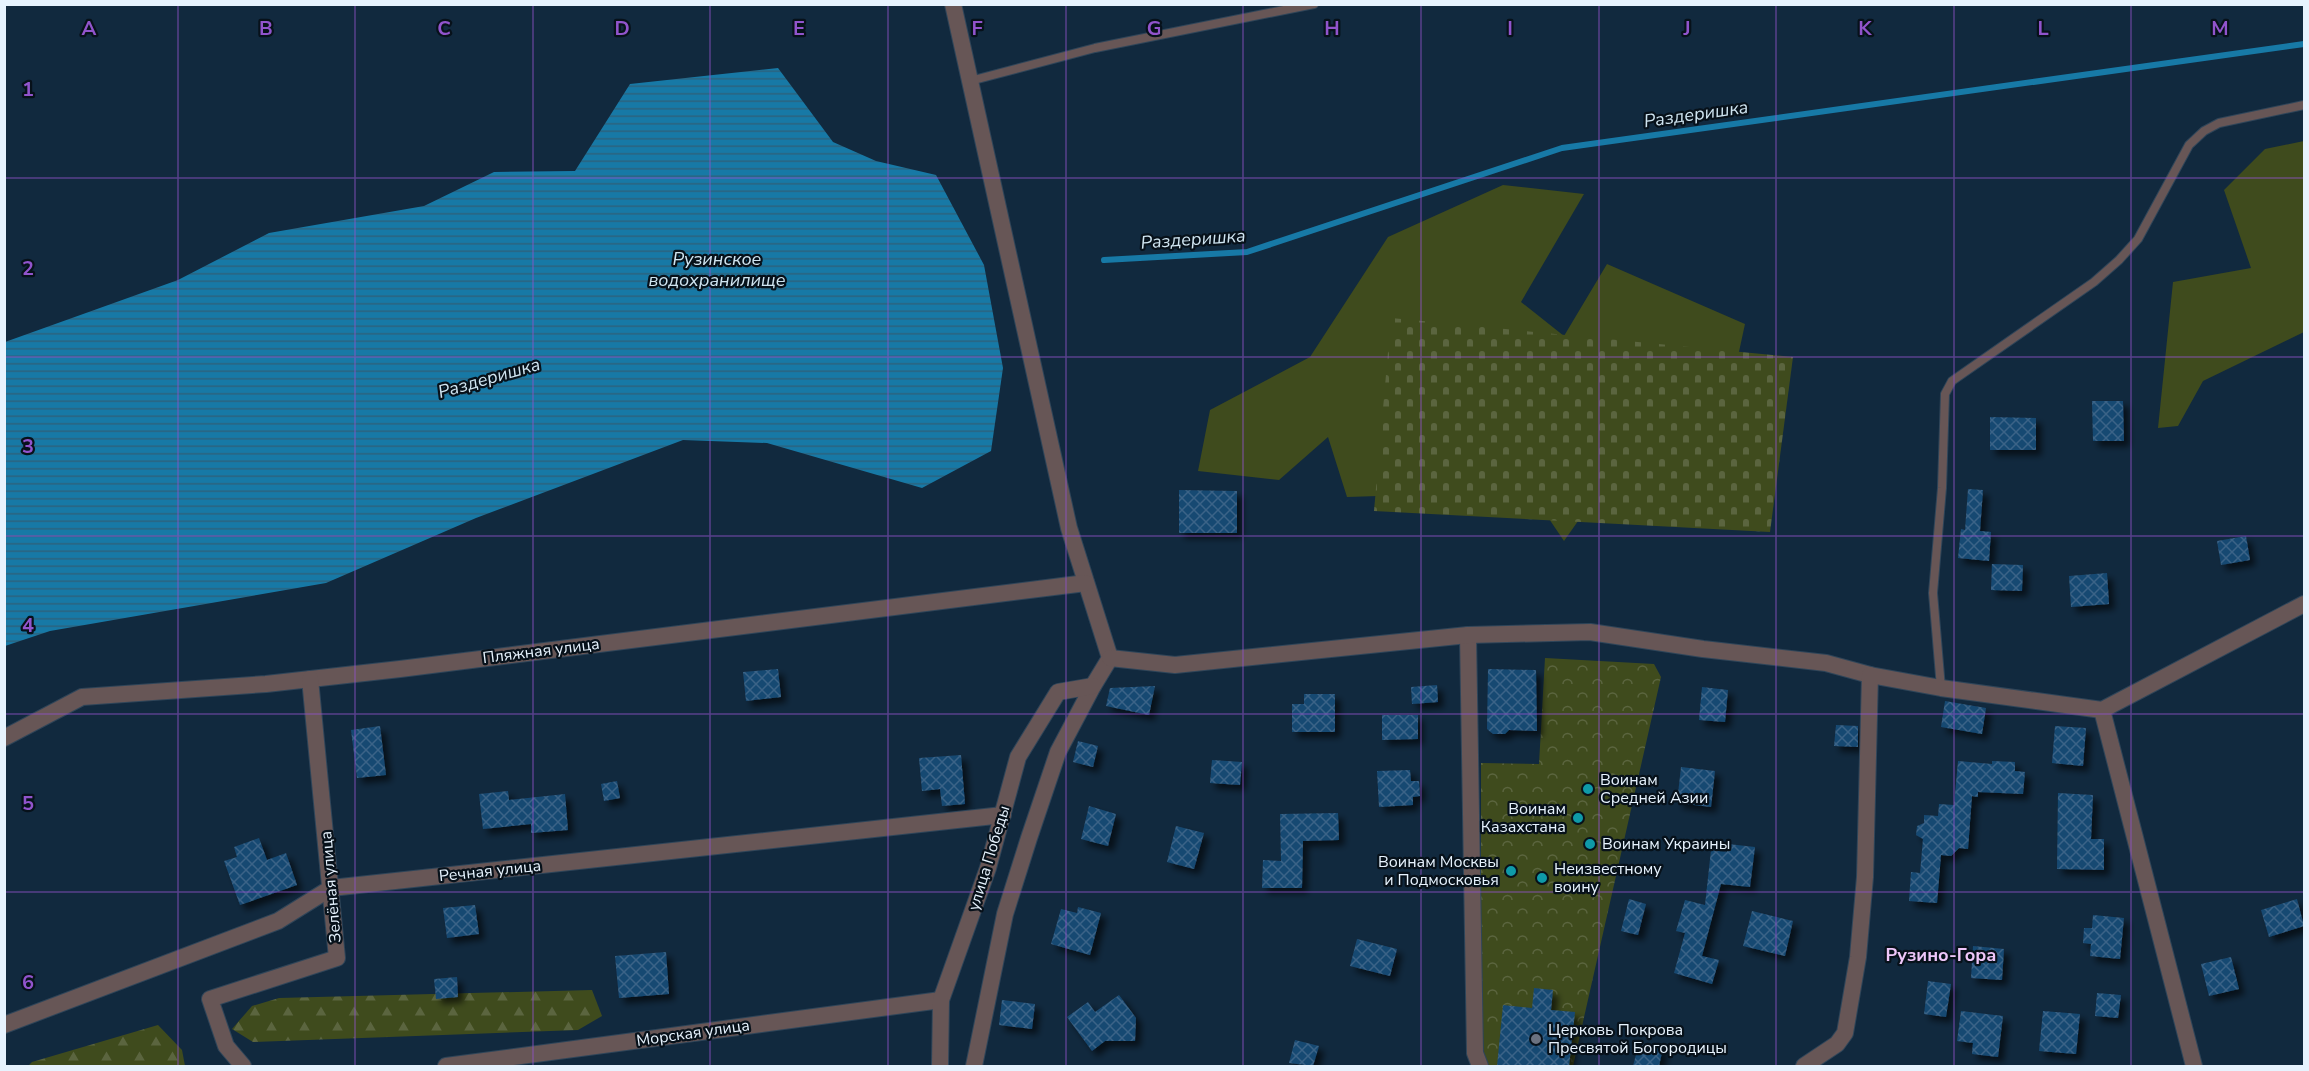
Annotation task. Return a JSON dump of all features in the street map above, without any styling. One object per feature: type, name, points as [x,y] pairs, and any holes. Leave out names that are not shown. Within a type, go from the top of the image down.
[{"type":"street","points":[[953,4],[1068,528],[1110,658],[1058,752],[1005,914],[974,1066]]},
{"type":"street","name":"Пляжная улица","points":[[4,738],[82,697],[310,679],[1086,583]]},
{"type":"street","points":[[1110,658],[1175,665],[1468,635],[1590,632],[1703,650],[1826,663],[1870,675],[1941,688],[2102,710],[2304,604]]},
{"type":"street","points":[[1468,635],[1475,1053],[1480,1066]]},
{"type":"street","points":[[1804,1066],[1837,1044],[1845,1033],[1858,957],[1865,877],[1870,675]]},
{"type":"street","name":"Зелёная улица","points":[[243,1066],[226,1046],[210,999],[338,958],[310,679]]},
{"type":"street","name":"улица Победы","points":[[940,1066],[941,1000],[988,868],[1018,757],[1058,692],[1093,686]]},
{"type":"street","points":[[2102,710],[2194,1066]]},
{"type":"street","name":"Речная улица","points":[[4,1025],[278,921],[331,888],[1003,815]]},
{"type":"street","name":"Морская улица","points":[[446,1066],[941,1000]]},
{"type":"lane","points":[[970,81],[1095,48],[1314,4]]},
{"type":"lane","points":[[1941,688],[1933,592],[1942,488],[1945,394],[1952,381],[2094,282],[2119,260],[2138,239],[2189,145],[2204,131],[2219,123],[2304,105]]},
{"type":"green space","points":[[2304,141],[2304,332],[2203,381],[2178,426],[2158,428],[2173,282],[2251,268],[2224,190],[2265,149]]},
{"type":"green space","points":[[1503,185],[1584,194],[1521,302],[1564,336],[1607,264],[1745,324],[1703,518],[1602,487],[1564,541],[1491,433],[1442,494],[1347,497],[1328,437],[1279,480],[1198,471],[1210,410],[1310,357],[1388,237]]},
{"type":"green space","points":[[1391,318],[1793,357],[1770,532],[1374,511]]},
{"type":"green space","points":[[1545,658],[1654,664],[1661,677],[1573,1066],[1486,1066],[1481,1055],[1481,763],[1539,764]]},
{"type":"green space","points":[[592,990],[602,1016],[578,1030],[253,1042],[232,1029],[252,1006],[279,998]]},
{"type":"green space","points":[[158,1025],[182,1050],[185,1066],[28,1066],[32,1062]]},
{"type":"water","name":"Рузинское водохранилище","points":[[778,68],[833,142],[876,161],[936,175],[984,265],[1003,368],[991,451],[922,488],[767,443],[683,440],[476,518],[326,583],[50,631],[5,646],[5,342],[178,280],[269,233],[424,206],[494,172],[575,171],[630,84]]},
{"type":"building","points":[[2092,401],[2123,401],[2124,441],[2093,441]]},
{"type":"building","points":[[1990,417],[2036,418],[2036,450],[1990,450]]},
{"type":"building","points":[[1968,489],[1983,490],[1980,531],[1991,532],[1989,561],[1958,558],[1961,529],[1965,530]]},
{"type":"building","points":[[1179,490],[1237,491],[1237,533],[1179,533]]},
{"type":"building","points":[[2246,536],[2250,560],[2221,565],[2217,541]]},
{"type":"building","points":[[1992,564],[2023,565],[2022,591],[1991,590]]},
{"type":"building","points":[[2107,573],[2109,604],[2071,607],[2069,576]]},
{"type":"building","points":[[778,669],[781,697],[746,701],[743,672]]},
{"type":"building","points":[[1488,669],[1536,670],[1537,731],[1509,730],[1505,734],[1493,734],[1487,729]]},
{"type":"building","points":[[1437,685],[1438,702],[1412,704],[1411,687]]},
{"type":"building","points":[[1155,686],[1149,715],[1106,706],[1110,688]]},
{"type":"building","points":[[1702,687],[1728,690],[1725,722],[1699,720]]},
{"type":"building","points":[[1304,694],[1335,694],[1335,732],[1292,732],[1292,704],[1304,704]]},
{"type":"building","points":[[1945,701],[1986,708],[1982,734],[1941,727]]},
{"type":"building","points":[[1382,715],[1418,715],[1418,739],[1382,740]]},
{"type":"building","points":[[1836,725],[1858,726],[1858,747],[1834,746]]},
{"type":"building","points":[[380,726],[386,775],[357,778],[351,730]]},
{"type":"building","points":[[2055,726],[2086,728],[2083,766],[2052,763]]},
{"type":"building","points":[[1078,741],[1098,746],[1093,767],[1073,762]]},
{"type":"building","points":[[961,755],[965,804],[942,806],[940,789],[922,791],[919,758]]},
{"type":"building","points":[[1212,760],[1242,762],[1240,785],[1210,783]]},
{"type":"building","points":[[1958,761],[1992,764],[1992,761],[2015,762],[2015,771],[2025,772],[2023,794],[1978,792],[1978,797],[1972,796],[1968,849],[1959,848],[1951,856],[1941,855],[1937,903],[1909,901],[1911,872],[1920,873],[1923,839],[1916,835],[1917,826],[1924,823],[1924,815],[1938,816],[1939,804],[1954,805]]},
{"type":"building","points":[[1681,767],[1715,771],[1711,807],[1677,803]]},
{"type":"building","points":[[1410,770],[1411,781],[1419,781],[1420,796],[1413,797],[1413,805],[1379,807],[1377,771]]},
{"type":"building","points":[[617,781],[620,798],[604,801],[601,784]]},
{"type":"building","points":[[508,791],[509,800],[565,794],[568,830],[531,833],[531,824],[483,829],[479,794]]},
{"type":"building","points":[[2058,793],[2093,795],[2091,839],[2104,839],[2104,870],[2057,869]]},
{"type":"building","points":[[1089,806],[1116,814],[1108,846],[1081,839]]},
{"type":"building","points":[[1338,813],[1339,840],[1303,841],[1302,888],[1262,888],[1263,860],[1281,861],[1280,814]]},
{"type":"building","points":[[1176,826],[1204,833],[1194,869],[1167,862]]},
{"type":"building","points":[[259,838],[267,860],[286,853],[297,885],[240,905],[224,861],[237,857],[234,847]]},
{"type":"building","points":[[1728,844],[1755,847],[1750,887],[1721,884],[1702,956],[1719,960],[1712,984],[1674,973],[1685,933],[1676,931],[1685,900],[1705,905],[1711,850],[1727,852]]},
{"type":"building","points":[[1629,899],[1646,904],[1638,935],[1621,931]]},
{"type":"building","points":[[2297,899],[2304,926],[2269,937],[2261,910]]},
{"type":"building","points":[[475,905],[479,934],[447,938],[443,908]]},
{"type":"building","points":[[1078,907],[1101,913],[1090,955],[1051,944],[1061,909],[1077,913]]},
{"type":"building","points":[[1752,911],[1793,921],[1785,956],[1743,946]]},
{"type":"building","points":[[2093,915],[2124,918],[2120,959],[2090,956],[2091,944],[2083,943],[2084,928],[2092,928]]},
{"type":"building","points":[[1357,939],[1397,949],[1390,976],[1350,966]]},
{"type":"building","points":[[1973,946],[2004,949],[2002,980],[1971,978]]},
{"type":"building","points":[[666,952],[669,994],[619,998],[615,956]]},
{"type":"building","points":[[2231,957],[2239,989],[2209,996],[2201,964]]},
{"type":"building","points":[[457,977],[458,997],[436,999],[434,979]]},
{"type":"building","points":[[1928,981],[1951,984],[1946,1017],[1924,1014]]},
{"type":"building","name":"Церковь Покрова Пресвятой Богородицы","points":[[1534,988],[1553,990],[1551,1010],[1575,1012],[1569,1066],[1497,1066],[1503,1005],[1532,1008]]},
{"type":"building","points":[[2097,993],[2121,995],[2118,1018],[2095,1016]]},
{"type":"building","points":[[1119,995],[1136,1018],[1135,1041],[1105,1041],[1092,1051],[1067,1017],[1088,1002],[1095,1012]]},
{"type":"building","points":[[1002,1000],[1035,1004],[1032,1029],[999,1025]]},
{"type":"building","points":[[1961,1011],[2003,1016],[1998,1057],[1972,1054],[1973,1043],[1957,1041]]},
{"type":"building","points":[[2043,1011],[2080,1014],[2076,1054],[2039,1051]]},
{"type":"building","points":[[1295,1040],[1319,1046],[1313,1066],[1289,1063]]},
{"type":"building","points":[[1639,1043],[1663,1048],[1659,1066],[1633,1066]]},
{"type":"waterway","name":"Раздеришка","points":[[1104,260],[1247,252],[1562,148],[2304,44]]},
{"type":"place","name":"Воинам Средней Азии","points":[[1588,789]]},
{"type":"place","name":"Воинам Казахстана","points":[[1578,818]]},
{"type":"place","name":"Воинам Украины","points":[[1590,844]]},
{"type":"place","name":"Воинам Москвы и Подмосковья","points":[[1511,871]]},
{"type":"place","name":"Неизвестному воину","points":[[1542,878]]},
{"type":"place","name":"Церковь Покрова Пресвятой Богородицы","points":[[1536,1039]]},
{"type":"district","name":"Рузино-Гора","points":[[1941,955]]}]
